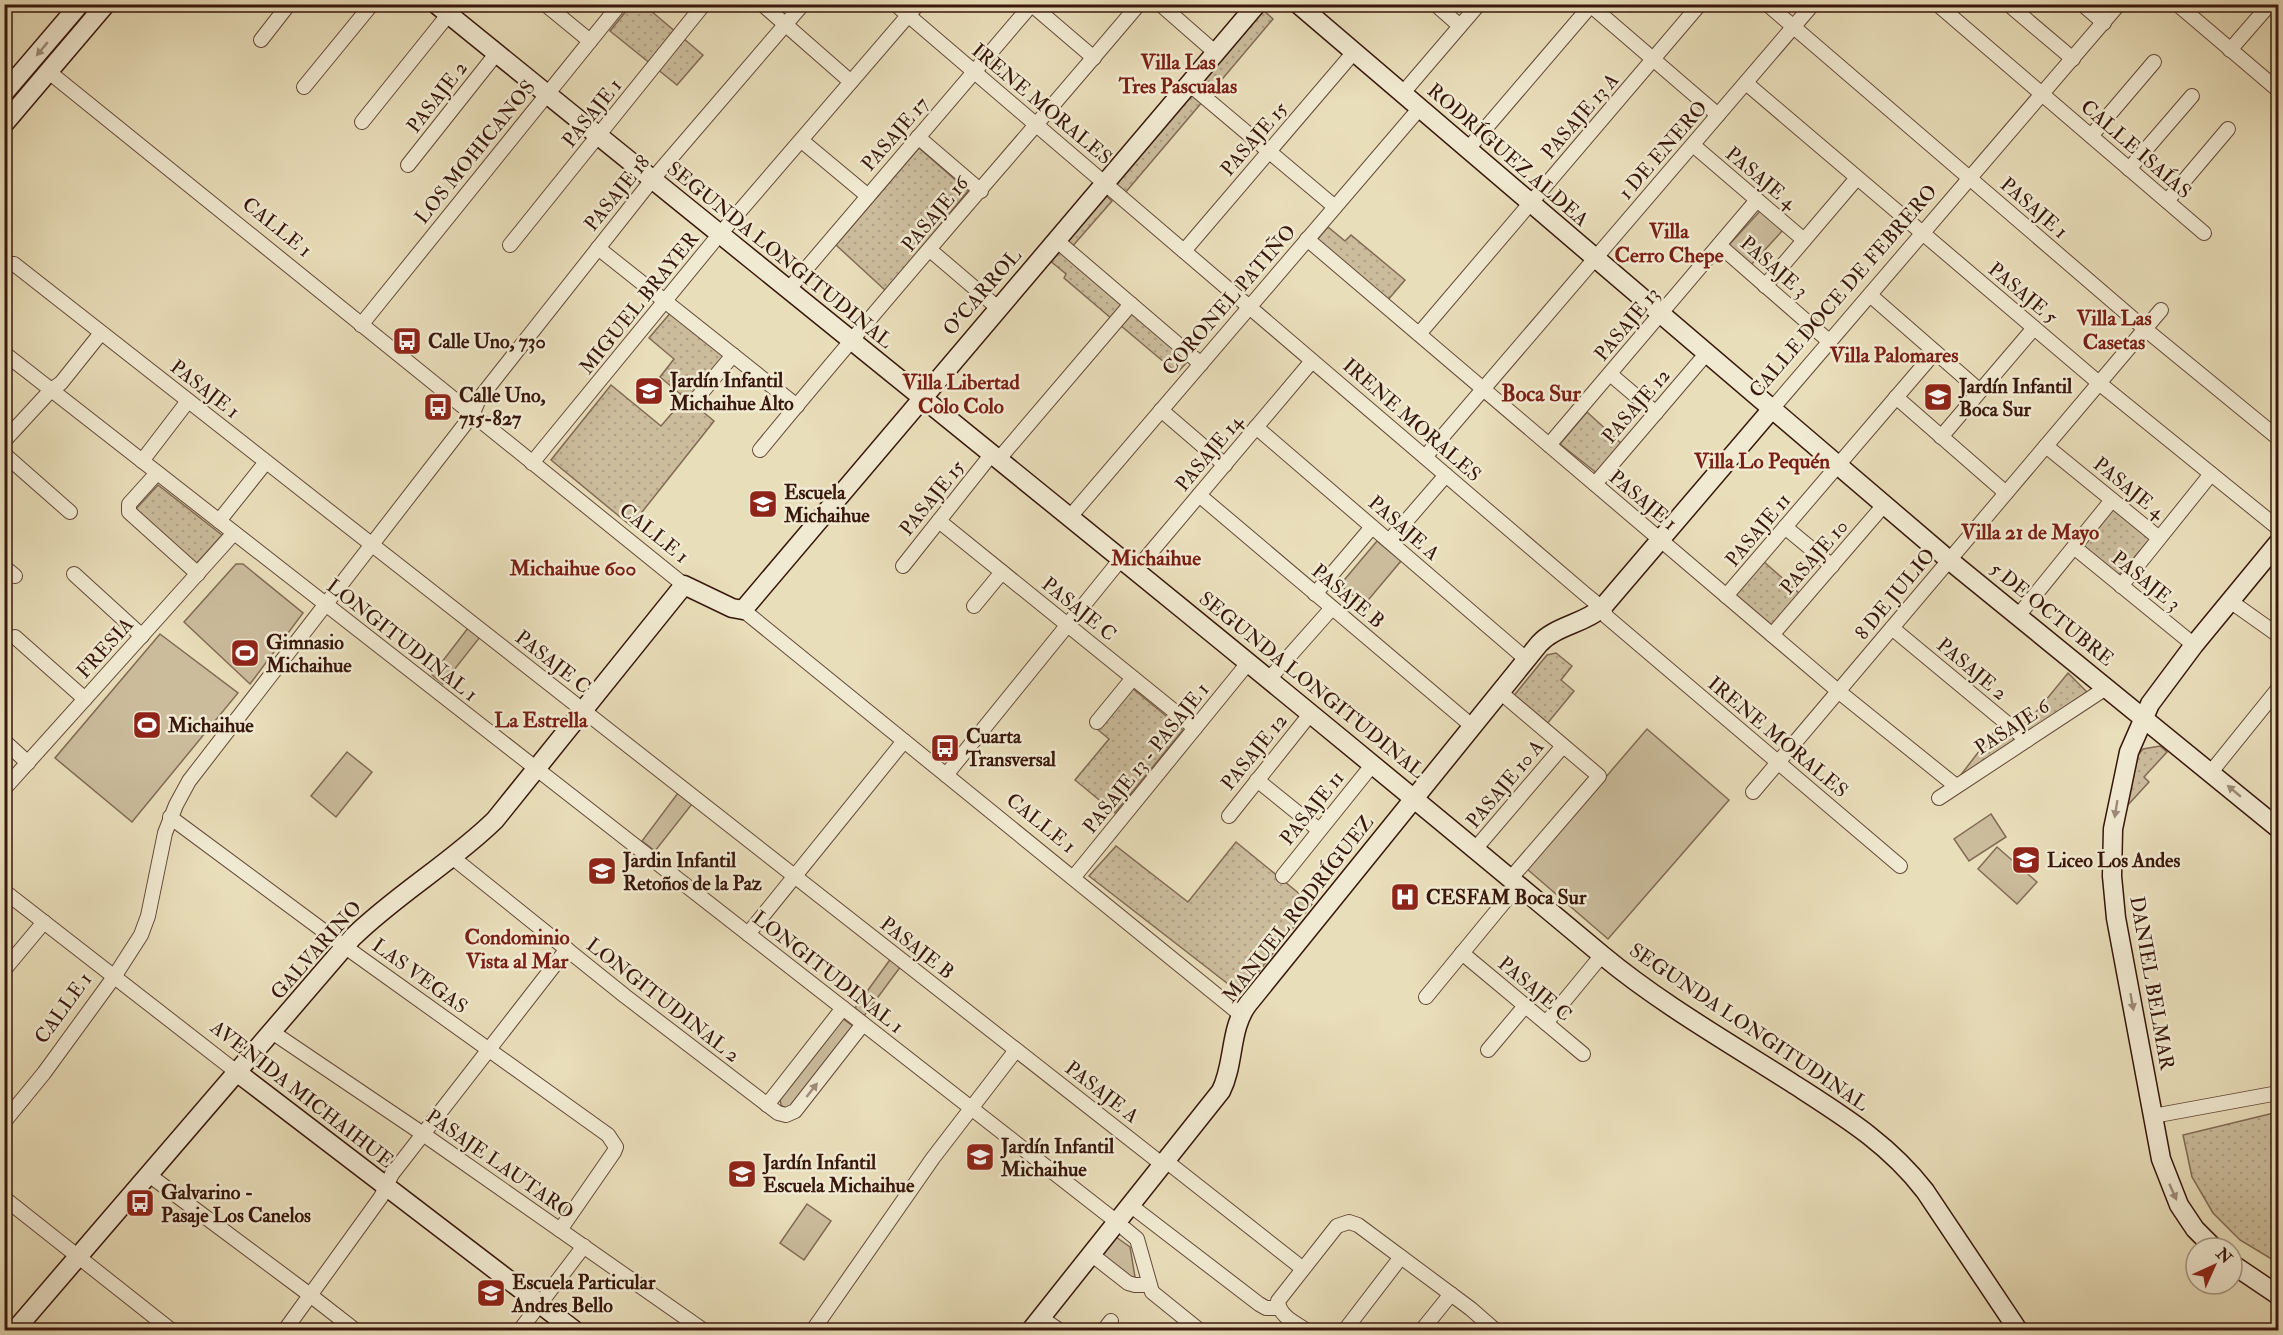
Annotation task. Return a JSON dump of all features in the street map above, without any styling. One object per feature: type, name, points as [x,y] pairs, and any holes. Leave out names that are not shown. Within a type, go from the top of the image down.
[{"type":"street","points":[[4,93],[80,4]]},
{"type":"street","points":[[4,124],[106,4]]},
{"type":"street","points":[[261,40],[289,4]]},
{"type":"street","points":[[304,87],[372,4]]},
{"type":"street","points":[[545,4],[590,41]]},
{"type":"street","name":"LOS MOHICANOS","points":[[362,325],[620,4]]},
{"type":"street","name":"PASAJE 1","points":[[510,245],[704,4]]},
{"type":"street","points":[[762,4],[851,82]]},
{"type":"street","name":"PASAJE 18","points":[[326,604],[472,415],[478,399],[652,180],[803,4]]},
{"type":"street","name":"IRENE MORALES","points":[[895,4],[1602,608],[1607,617],[1900,866]]},
{"type":"street","name":"MIGUEL BRAYER","points":[[532,463],[720,235],[918,4]]},
{"type":"street","name":"PASAJE 16","points":[[760,450],[1140,4]]},
{"type":"street","points":[[1160,4],[1216,53]]},
{"type":"street","name":"O'CARROL","points":[[743,610],[1257,4]]},
{"type":"street","name":"RODRÍGUEZ ALDEA","points":[[1298,4],[1771,410]]},
{"type":"street","points":[[1435,4],[1460,26]]},
{"type":"street","points":[[1402,94],[1479,4]]},
{"type":"street","name":"PASAJE 13 A","points":[[1419,334],[1700,4]]},
{"type":"street","name":"PASAJE 1","points":[[1767,4],[2145,329],[2278,438]]},
{"type":"street","name":"1 DE ENERO","points":[[1425,457],[1814,4]]},
{"type":"street","name":"CALLE ISAÍAS","points":[[1937,4],[2204,233]]},
{"type":"street","points":[[2008,4],[2073,59]]},
{"type":"street","points":[[2082,4],[2104,23]]},
{"type":"street","name":"CALLE DOCE DE FEBRERO","points":[[1602,608],[2120,4]]},
{"type":"street","points":[[2178,4],[2278,90]]},
{"type":"street","points":[[2230,50],[2270,4]]},
{"type":"street","points":[[1032,5],[1094,58]]},
{"type":"street","name":"PASAJE 17","points":[[788,290],[1032,5]]},
{"type":"street","points":[[1467,150],[1591,5],[1718,115]]},
{"type":"street","points":[[362,122],[442,10]]},
{"type":"street","name":"SEGUNDA LONGITUDINAL","points":[[442,10],[1415,797],[1602,955],[1658,997],[1855,1124],[1885,1147],[1912,1173],[2018,1330]]},
{"type":"street","name":"PASAJE 15","points":[[1184,251],[1354,52]]},
{"type":"street","name":"PASAJE 2","points":[[408,165],[496,54]]},
{"type":"street","points":[[2091,136],[2154,62]]},
{"type":"street","name":"CALLE 1","points":[[49,72],[684,585],[705,596],[743,610],[1240,1014]]},
{"type":"street","name":"PASAJE 5","points":[[1746,83],[2099,383],[2278,528]]},
{"type":"street","points":[[1190,84],[1335,207]]},
{"type":"street","points":[[2129,169],[2192,96]]},
{"type":"street","name":"CORONEL PATIÑO","points":[[1069,518],[1419,109]]},
{"type":"street","points":[[2167,201],[2228,129]]},
{"type":"street","points":[[918,137],[981,191]]},
{"type":"street","points":[[802,141],[868,196]]},
{"type":"street","name":"PASAJE 4","points":[[1693,145],[1804,240]]},
{"type":"street","points":[[1765,286],[1857,178]]},
{"type":"street","name":"PASAJE 13","points":[[1549,445],[1758,200]]},
{"type":"street","name":"PASAJE 1","points":[[1307,239],[1838,691],[1956,786]]},
{"type":"street","points":[[1056,240],[1201,364]]},
{"type":"street","name":"PASAJE 3","points":[[1719,245],[1830,342]]},
{"type":"street","points":[[598,248],[797,405]]},
{"type":"street","points":[[930,250],[998,308]]},
{"type":"street","name":"PASAJE 1","points":[[14,264],[372,545]]},
{"type":"street","points":[[1870,295],[1980,391]]},
{"type":"street","name":"PASAJE 15","points":[[903,566],[994,457],[1131,304]]},
{"type":"street","name":"8 DE JULIO","points":[[1753,792],[2160,310]]},
{"type":"street","points":[[1941,436],[2034,328]]},
{"type":"street","points":[[4,441],[60,383],[101,333]]},
{"type":"street","name":"PASAJE 11","points":[[1726,596],[1935,352]]},
{"type":"street","name":"LONGITUDINAL 1","points":[[4,353],[1137,1239],[1148,1285]]},
{"type":"street","name":"PASAJE 12","points":[[1594,484],[1706,354]]},
{"type":"street","points":[[693,403],[733,355]]},
{"type":"street","name":"PASAJE 14","points":[[1135,571],[1312,361]]},
{"type":"street","points":[[1610,374],[1656,413]]},
{"type":"street","points":[[1896,397],[2006,493]]},
{"type":"street","points":[[142,461],[188,401]]},
{"type":"street","points":[[1161,410],[1225,465]]},
{"type":"street","name":"5 DE OCTUBRE","points":[[1771,410],[1949,560],[2277,824]]},
{"type":"street","name":"PASAJE A","points":[[1256,427],[1526,659]]},
{"type":"street","name":"PASAJE 4","points":[[2046,446],[2159,538]]},
{"type":"street","points":[[4,453],[70,512]]},
{"type":"street","points":[[219,521],[266,462]]},
{"type":"street","points":[[157,473],[129,504],[129,512],[198,574]]},
{"type":"street","points":[[2121,586],[2211,474]]},
{"type":"street","points":[[1389,541],[1446,475]]},
{"type":"street","name":"PASAJE B","points":[[1199,495],[1472,726]]},
{"type":"street","points":[[2018,616],[2112,500]]},
{"type":"street","name":"PASAJE 10","points":[[1773,635],[1884,505]]},
{"type":"street","name":"PASAJE C","points":[[939,521],[1195,729]]},
{"type":"street","points":[[1316,594],[1372,527]]},
{"type":"street","points":[[1785,527],[1832,566]]},
{"type":"street","name":"FRESIA","points":[[4,789],[234,533]]},
{"type":"street","name":"DANIEL BELMAR","points":[[2203,1236],[2186,1217],[2171,1189],[2161,1159],[2116,918],[2113,886],[2114,829],[2129,752],[2143,718],[2160,688],[2278,543]]},
{"type":"street","name":"PASAJE C","points":[[372,545],[795,877]]},
{"type":"street","name":"PASAJE 3","points":[[2073,547],[2194,645]]},
{"type":"street","points":[[946,775],[1120,560]]},
{"type":"street","points":[[974,606],[1002,572]]},
{"type":"street","points":[[74,574],[142,636]]},
{"type":"street","name":"GALVARINO","points":[[15,1330],[238,1073],[344,946],[365,925],[495,820],[684,585]]},
{"type":"street","points":[[2230,601],[2278,635]]},
{"type":"street","name":"CALLE 1","points":[[4,1122],[44,1073],[114,977],[145,925],[170,817],[193,775],[326,604]]},
{"type":"street","points":[[1269,680],[1332,608]]},
{"type":"street","name":"MANUEL RODRÍGUEZ","points":[[1036,1324],[1091,1254],[1121,1226],[1131,1205],[1221,1091],[1229,1073],[1240,1014],[1526,659],[1548,636],[1590,617],[1602,608]]},
{"type":"street","name":"PASAJE 2","points":[[1892,628],[2027,740]]},
{"type":"street","points":[[15,637],[85,699]]},
{"type":"street","name":"PASAJE 13 - PASAJE 1","points":[[1073,878],[1248,663]]},
{"type":"street","points":[[1097,722],[1133,678]]},
{"type":"street","name":"PASAJE 6","points":[[1939,798],[2106,688]]},
{"type":"street","points":[[2211,772],[2278,689]]},
{"type":"street","points":[[1426,997],[1599,776],[1500,692]]},
{"type":"street","name":"PASAJE 12","points":[[1229,816],[1311,713]]},
{"type":"street","points":[[2129,752],[2149,741],[2172,739]]},
{"type":"street","points":[[4,741],[28,763]]},
{"type":"street","points":[[748,934],[904,741]]},
{"type":"street","name":"PASAJE 10 A","points":[[1476,849],[1563,746]]},
{"type":"street","name":"PASAJE 11","points":[[1283,876],[1373,764]]},
{"type":"street","points":[[1257,780],[1319,830]]},
{"type":"street","name":"LAS VEGAS","points":[[170,817],[344,946],[608,1136],[616,1147],[614,1152],[560,1230]]},
{"type":"street","name":"LONGITUDINAL 2","points":[[452,857],[767,1105],[782,1114],[795,1111],[863,1024]]},
{"type":"street","name":"PASAJE B","points":[[795,877],[1016,1050]]},
{"type":"street","name":"AVENIDA MICHAIHUE","points":[[4,891],[574,1330]]},
{"type":"street","points":[[4,970],[44,922]]},
{"type":"street","points":[[285,1330],[381,1197],[392,1174],[567,949]]},
{"type":"street","name":"PASAJE C","points":[[1462,953],[1582,1054]]},
{"type":"street","points":[[1545,1023],[1602,955]]},
{"type":"street","points":[[1488,1050],[1525,1006]]},
{"type":"street","points":[[767,1105],[843,1008]]},
{"type":"street","name":"PASAJE LAUTARO","points":[[272,1032],[423,1134],[703,1330]]},
{"type":"street","points":[[813,1330],[970,1108],[1016,1050]]},
{"type":"street","name":"PASAJE A","points":[[1016,1050],[1302,1269]]},
{"type":"street","points":[[2153,1116],[2278,1093]]},
{"type":"street","points":[[150,1175],[355,1330]]},
{"type":"street","points":[[4,1197],[171,1330]]},
{"type":"street","points":[[1131,1205],[1259,1304],[1266,1308],[1279,1308]]},
{"type":"street","points":[[1306,1330],[1284,1315],[1279,1308],[1280,1298],[1337,1226],[1344,1222],[1358,1225],[1451,1293],[1495,1330]]},
{"type":"street","points":[[520,1330],[584,1246]]},
{"type":"street","points":[[1091,1254],[1128,1283],[1148,1285],[1155,1297],[1199,1330]]},
{"type":"street","points":[[1345,1330],[1401,1257]]},
{"type":"street","points":[[2244,1272],[2278,1295]]},
{"type":"street","points":[[1422,1330],[1451,1293]]},
{"type":"street","points":[[1036,1324],[1059,1330]]},
{"type":"shaded area","points":[[631,5],[644,5],[703,55],[677,85],[610,31]]},
{"type":"shaded area","points":[[1262,9],[1273,19],[1208,96],[1196,86]]},
{"type":"shaded area","points":[[1192,91],[1203,101],[1125,193],[1114,184]]},
{"type":"shaded area","points":[[919,148],[968,191],[886,291],[836,245]]},
{"type":"shaded area","points":[[1104,194],[1112,201],[1071,248],[1063,241]]},
{"type":"shaded area","points":[[1761,210],[1783,230],[1750,266],[1728,246]]},
{"type":"shaded area","points":[[1328,227],[1345,241],[1351,235],[1405,280],[1387,301],[1316,241]]},
{"type":"shaded area","points":[[1058,248],[1124,304],[1112,319],[1064,278],[1066,274],[1049,260]]},
{"type":"shaded area","points":[[672,311],[722,352],[725,358],[690,401],[714,421],[631,526],[551,460],[611,385],[661,426],[685,398],[660,377],[674,359],[649,338]]},
{"type":"shaded area","points":[[1132,312],[1189,360],[1177,373],[1120,325]]},
{"type":"shaded area","points":[[1587,412],[1622,444],[1598,474],[1560,444]]},
{"type":"shaded area","points":[[158,485],[222,535],[194,566],[135,510]]},
{"type":"shaded area","points":[[2114,506],[2151,538],[2118,576],[2082,546]]},
{"type":"shaded area","points":[[1377,541],[1401,561],[1364,605],[1340,585]]},
{"type":"shaded area","points":[[1763,561],[1799,593],[1774,626],[1768,626],[1733,598]]},
{"type":"shaded area","name":"Gimnasio Michaihue","points":[[236,564],[243,564],[303,613],[250,684],[184,622]]},
{"type":"shaded area","points":[[468,628],[480,637],[443,684],[432,675]]},
{"type":"shaded area","name":"Michaihue","points":[[160,634],[238,693],[132,822],[55,758]]},
{"type":"shaded area","points":[[1556,653],[1572,666],[1561,680],[1574,691],[1546,725],[1512,698],[1547,655]]},
{"type":"shaded area","points":[[2068,673],[2089,694],[2029,732],[2021,725],[2032,717]]},
{"type":"shaded area","points":[[1131,687],[1183,730],[1115,813],[1075,780],[1109,739],[1097,729]]},
{"type":"shaded area","points":[[2000,724],[2017,739],[1960,776]]},
{"type":"shaded area","points":[[1647,729],[1729,800],[1608,939],[1527,869]]},
{"type":"shaded area","points":[[2160,746],[2167,752],[2144,777],[2149,782],[2127,806],[2138,755],[2143,749]]},
{"type":"shaded area","points":[[347,752],[372,772],[336,817],[311,796]]},
{"type":"shaded area","points":[[678,793],[692,804],[655,851],[642,841]]},
{"type":"shaded area","points":[[1991,814],[2006,837],[1969,861],[1954,839]]},
{"type":"shaded area","points":[[1236,842],[1312,904],[1241,994],[1089,876],[1116,846],[1188,902]]},
{"type":"shaded area","points":[[1997,847],[2037,882],[2017,904],[1978,869]]},
{"type":"shaded area","points":[[892,957],[901,966],[864,1016],[855,1008]]},
{"type":"shaded area","points":[[842,1018],[854,1027],[787,1109],[781,1105],[780,1098]]},
{"type":"shaded area","points":[[2278,1112],[2278,1263],[2244,1242],[2244,1236],[2236,1236],[2213,1213],[2192,1177],[2183,1135]]},
{"type":"shaded area","points":[[807,1204],[831,1221],[804,1260],[780,1243]]},
{"type":"shaded area","points":[[1116,1237],[1130,1247],[1135,1277],[1130,1279],[1100,1257]]},
{"type":"place","name":"Calle Uno, 730","points":[[407,341]]},
{"type":"place","name":"Jardín Infantil Michaihue Alto","points":[[649,391]]},
{"type":"place","name":"Jardín Infantil Boca Sur","points":[[1938,397]]},
{"type":"place","name":"Calle Uno, 715-827","points":[[438,407]]},
{"type":"place","name":"Escuela Michaihue","points":[[763,504]]},
{"type":"place","name":"Gimnasio Michaihue","points":[[245,653]]},
{"type":"place","name":"Michaihue","points":[[147,725]]},
{"type":"place","name":"Cuarta Transversal","points":[[945,748]]},
{"type":"place","name":"Liceo Los Andes","points":[[2026,860]]},
{"type":"place","name":"Jardin Infantil Retoños de la Paz","points":[[602,871]]},
{"type":"place","name":"CESFAM Boca Sur","points":[[1405,897]]},
{"type":"place","name":"Jardín Infantil Michaihue","points":[[980,1157]]},
{"type":"place","name":"Jardín Infantil Escuela Michaihue","points":[[742,1174]]},
{"type":"place","name":"Galvarino - Pasaje Los Canelos","points":[[140,1203]]},
{"type":"place","name":"Escuela Particular Andres Bello","points":[[491,1293]]},
{"type":"district","name":"Villa Las Tres Pascualas","points":[[1178,74]]},
{"type":"district","name":"Villa Cerro Chepe","points":[[1669,243]]},
{"type":"district","name":"Villa Las Casetas","points":[[2114,330]]},
{"type":"district","name":"Villa Palomares","points":[[1894,355]]},
{"type":"district","name":"Villa Libertad Colo Colo","points":[[961,394]]},
{"type":"district","name":"Boca Sur","points":[[1541,394]]},
{"type":"district","name":"Villa Lo Pequén","points":[[1762,461]]},
{"type":"district","name":"Villa 21 de Mayo","points":[[2030,532]]},
{"type":"district","name":"Michaihue","points":[[1156,558]]},
{"type":"district","name":"Michaihue 600","points":[[573,568]]},
{"type":"district","name":"La Estrella","points":[[541,720]]},
{"type":"district","name":"Condominio Vista al Mar","points":[[517,949]]}]
